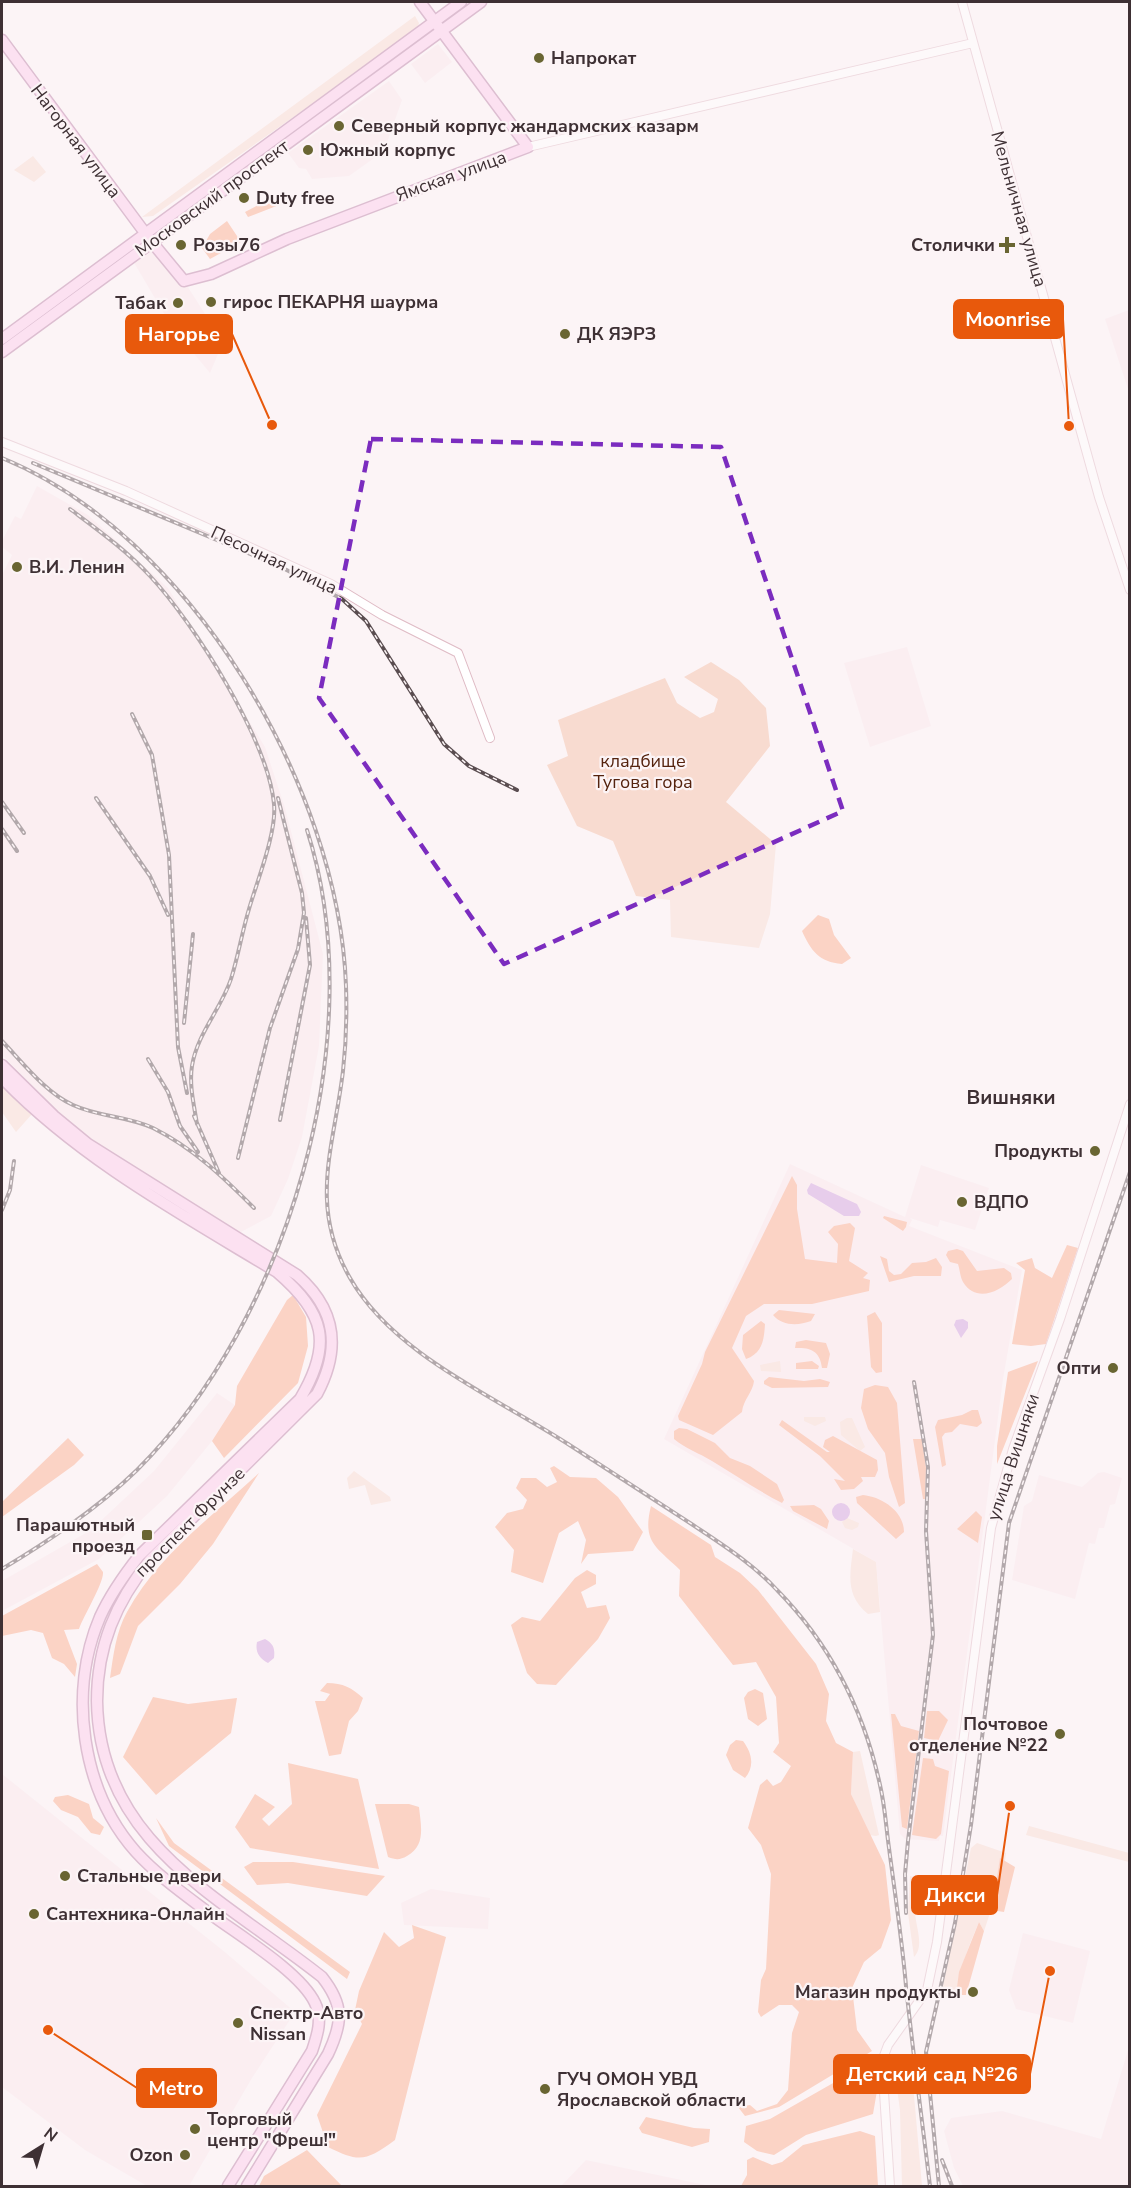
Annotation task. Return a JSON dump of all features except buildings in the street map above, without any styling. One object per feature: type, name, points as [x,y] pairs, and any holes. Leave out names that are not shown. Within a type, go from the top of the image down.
[{"type":"main road","points":[[420,2],[528,147]]},
{"type":"main road","name":"Московский проспект","points":[[2,352],[148,237],[461,2]]},
{"type":"main road","name":"Московский проспект","points":[[2,339],[481,2]]},
{"type":"main road","name":"Нагорная улица","points":[[2,40],[148,237],[184,281]]},
{"type":"main road","name":"Ямская улица","points":[[184,281],[211,274],[287,239],[528,147]]},
{"type":"main road","name":"проспект Фрунзе","points":[[2,1065],[54,1116],[88,1144],[297,1275],[311,1288],[322,1304],[330,1325],[332,1357],[328,1374],[317,1394],[150,1560],[133,1580],[114,1613],[106,1634],[97,1681],[100,1737],[109,1775],[122,1802],[143,1834],[193,1882],[322,1977],[333,1992],[339,2007],[336,2037],[328,2054],[247,2187]]},
{"type":"main road","name":"проспект Фрунзе","points":[[2,1078],[53,1127],[91,1156],[277,1272],[298,1290],[312,1309],[320,1333],[321,1355],[314,1376],[300,1399],[139,1556],[117,1586],[100,1617],[91,1644],[85,1674],[82,1705],[86,1750],[106,1806],[135,1850],[179,1891],[294,1977],[317,2006],[318,2034],[312,2051],[228,2187]]},
{"type":"street","name":"Мельничная улица","points":[[962,2],[1099,497],[1129,589]]},
{"type":"street","name":"Ямская улица","points":[[528,147],[973,43]]},
{"type":"street","name":"Песочная улица","points":[[2,442],[126,491],[331,584],[382,615],[458,653],[490,738]]},
{"type":"street","name":"улица Вишняки","points":[[890,2187],[882,2061],[888,2045],[923,1996],[928,1984],[937,1942],[991,1528],[1013,1449],[1063,1308],[1130,1104]]},
{"type":"highlighted area","points":[[371,439],[721,447],[843,811],[504,964],[319,698]]},
{"type":"shaded area","points":[[438,44],[452,62],[425,83],[411,64]]},
{"type":"shaded area","points":[[389,81],[402,100],[384,151],[349,176],[312,179],[306,169],[299,168],[288,153]]},
{"type":"shaded area","points":[[272,198],[279,205],[248,217],[245,212]]},
{"type":"shaded area","points":[[227,221],[241,242],[210,259],[202,248],[210,234]]},
{"type":"shaded area","points":[[151,248],[184,281],[223,342],[210,373],[172,327],[133,261]]},
{"type":"shaded area","points":[[1129,310],[1130,392],[1105,319]]},
{"type":"shaded area","points":[[37,486],[88,515],[168,588],[265,747],[285,808],[323,954],[319,1046],[302,1137],[288,1179],[271,1216],[239,1233],[104,1148],[67,1120],[2,1055],[2,575],[12,555],[2,547],[2,541],[15,516],[21,519]]},
{"type":"shaded area","points":[[907,647],[931,726],[870,747],[844,663]]},
{"type":"shaded area","points":[[818,915],[829,919],[834,935],[851,958],[842,964],[822,958],[805,938],[802,931]]},
{"type":"shaded area","points":[[790,1164],[905,1217],[921,1165],[989,1188],[975,1230],[940,1220],[938,1227],[910,1218],[912,1220],[909,1226],[1022,1270],[1003,1379],[943,1836],[940,1836],[939,1841],[905,1839],[900,1834],[876,1562],[664,1439]]},
{"type":"shaded area","points":[[792,1176],[797,1185],[797,1209],[805,1259],[837,1263],[838,1244],[828,1232],[834,1226],[850,1223],[855,1228],[849,1261],[868,1273],[863,1278],[870,1280],[869,1291],[812,1304],[764,1304],[746,1316],[732,1348],[754,1381],[753,1385],[742,1412],[713,1435],[679,1420],[678,1416],[702,1364],[705,1352]]},
{"type":"shaded area","points":[[811,1183],[857,1204],[861,1212],[859,1216],[844,1216],[808,1194],[807,1190]]},
{"type":"shaded area","points":[[884,1216],[907,1222],[906,1227],[903,1231],[883,1218]]},
{"type":"shaded area","points":[[1067,1245],[1078,1248],[1046,1344],[1031,1346],[1012,1344],[1025,1270],[1016,1263],[1032,1258],[1035,1268],[1052,1278]]},
{"type":"shaded area","points":[[957,1249],[963,1251],[977,1271],[1004,1268],[1011,1273],[1012,1279],[994,1291],[981,1294],[974,1292],[963,1282],[958,1264],[950,1262],[946,1255],[948,1251]]},
{"type":"shaded area","points":[[880,1256],[887,1259],[889,1271],[894,1275],[901,1274],[912,1263],[926,1262],[936,1258],[942,1267],[941,1276],[914,1276],[889,1282]]},
{"type":"shaded area","points":[[293,1295],[306,1317],[308,1346],[298,1383],[224,1458],[212,1441],[235,1405],[237,1386],[287,1300]]},
{"type":"shaded area","points":[[779,1310],[815,1314],[811,1321],[790,1324],[773,1315]]},
{"type":"shaded area","points":[[875,1312],[882,1323],[882,1372],[876,1373],[871,1367],[867,1316]]},
{"type":"shaded area","points":[[963,1319],[968,1322],[968,1328],[961,1338],[954,1325],[956,1320]]},
{"type":"shaded area","points":[[761,1321],[765,1324],[762,1345],[756,1353],[746,1359],[742,1349],[743,1335]]},
{"type":"shaded area","points":[[806,1340],[826,1343],[830,1354],[827,1368],[822,1368],[814,1352],[806,1348],[795,1348],[796,1342]]},
{"type":"shaded area","points":[[812,1361],[819,1366],[818,1369],[796,1369],[796,1363]]},
{"type":"shaded area","points":[[1038,1361],[997,1464],[997,1446],[1008,1372]]},
{"type":"shaded area","points":[[769,1377],[804,1381],[820,1379],[830,1382],[828,1387],[772,1388],[764,1384]]},
{"type":"shaded area","points":[[875,1385],[888,1387],[897,1403],[905,1503],[899,1507],[889,1477],[885,1453],[868,1429],[861,1408],[864,1389]]},
{"type":"shaded area","points":[[217,1393],[235,1405],[212,1441],[167,1496],[99,1559],[2,1611],[2,1581],[91,1530],[154,1471]]},
{"type":"shaded area","points":[[978,1410],[982,1423],[977,1427],[960,1424],[952,1432],[945,1433],[942,1437],[946,1465],[942,1467],[935,1427],[938,1420],[962,1415]]},
{"type":"shaded area","points":[[782,1420],[827,1452],[830,1452],[823,1447],[825,1440],[833,1436],[877,1460],[878,1470],[875,1477],[861,1477],[863,1481],[854,1489],[841,1490],[834,1479],[845,1481],[820,1456],[779,1425]]},
{"type":"shaded area","points":[[679,1428],[687,1429],[715,1443],[730,1458],[750,1466],[777,1484],[784,1500],[782,1503],[674,1439],[674,1431]]},
{"type":"shaded area","points":[[68,1438],[84,1455],[74,1465],[2,1517],[2,1502]]},
{"type":"shaded area","points":[[913,1439],[922,1439],[926,1468],[925,1499],[923,1499]]},
{"type":"shaded area","points":[[554,1466],[570,1477],[596,1478],[618,1497],[643,1532],[633,1551],[588,1554],[581,1564],[586,1540],[578,1521],[559,1533],[543,1583],[511,1572],[514,1550],[495,1527],[507,1513],[523,1509],[527,1500],[516,1488],[521,1478],[536,1478],[547,1487],[557,1482],[550,1468]]},
{"type":"shaded area","points":[[1104,1472],[1122,1478],[1115,1504],[1110,1505],[1104,1528],[1099,1528],[1095,1544],[1089,1543],[1075,1599],[1012,1580],[1024,1506],[1032,1501],[1039,1475],[1082,1487],[1098,1473]]},
{"type":"shaded area","points":[[259,1473],[213,1544],[180,1584],[138,1626],[120,1674],[110,1678],[120,1627],[140,1591],[154,1572],[187,1537]]},
{"type":"shaded area","points":[[863,1495],[891,1506],[903,1524],[904,1532],[896,1539],[857,1503],[856,1497]]},
{"type":"shaded area","points":[[841,1503],[847,1506],[850,1512],[847,1518],[841,1521],[835,1518],[832,1512],[835,1506]]},
{"type":"shaded area","points":[[814,1505],[821,1509],[829,1521],[827,1529],[793,1511],[790,1506]]},
{"type":"shaded area","points":[[651,1506],[711,1545],[715,1557],[740,1573],[758,1590],[816,1664],[829,1694],[826,1721],[836,1743],[853,1752],[851,1794],[885,1865],[891,1920],[881,1948],[864,1962],[852,1988],[857,2030],[872,2051],[779,2107],[745,2116],[738,2107],[750,2105],[757,2111],[777,2104],[788,2090],[792,2033],[799,2012],[792,2005],[779,2005],[761,2017],[758,2012],[761,1980],[766,1969],[771,1874],[761,1845],[748,1828],[760,1785],[767,1779],[773,1786],[781,1782],[791,1766],[773,1752],[779,1743],[776,1697],[756,1662],[733,1665],[679,1596],[680,1570],[658,1549],[650,1536],[648,1528]]},
{"type":"shaded area","points":[[976,1511],[982,1517],[978,1543],[957,1529]]},
{"type":"shaded area","points":[[97,1564],[103,1572],[102,1577],[79,1629],[64,1630],[77,1664],[75,1677],[64,1664],[52,1658],[43,1633],[31,1630],[2,1636],[2,1616]]},
{"type":"shaded area","points":[[587,1570],[596,1575],[596,1584],[581,1592],[587,1608],[606,1605],[610,1618],[598,1639],[556,1685],[537,1684],[527,1673],[511,1625],[522,1617],[540,1621],[575,1578]]},
{"type":"shaded area","points":[[265,1639],[274,1649],[274,1658],[268,1663],[257,1652],[257,1642]]},
{"type":"shaded area","points":[[327,1683],[347,1687],[363,1698],[358,1711],[349,1721],[341,1754],[329,1756],[315,1701],[325,1701],[330,1694],[320,1691]]},
{"type":"shaded area","points":[[755,1689],[763,1693],[767,1719],[758,1726],[748,1719],[744,1698],[748,1692]]},
{"type":"shaded area","points":[[153,1697],[188,1704],[237,1698],[231,1733],[156,1795],[123,1757]]},
{"type":"shaded area","points":[[927,1711],[939,1711],[948,1720],[938,1741],[924,1738]]},
{"type":"shaded area","points":[[891,1714],[895,1714],[901,1726],[919,1731],[907,1829],[902,1827]]},
{"type":"shaded area","points":[[736,1740],[743,1741],[749,1750],[751,1764],[745,1778],[733,1770],[726,1755],[730,1745]]},
{"type":"shaded area","points":[[923,1758],[933,1759],[935,1766],[949,1771],[941,1834],[936,1839],[912,1835]]},
{"type":"shaded area","points":[[288,1763],[358,1779],[379,1869],[250,1848],[235,1827],[255,1794],[275,1807],[262,1819],[269,1826],[292,1804]]},
{"type":"shaded area","points":[[2,1774],[226,1953],[295,2012],[252,2078],[189,2186],[147,2186],[85,2150],[2,2087]]},
{"type":"shaded area","points":[[68,1795],[89,1804],[93,1818],[104,1827],[100,1835],[91,1833],[78,1817],[61,1810],[53,1801],[55,1797]]},
{"type":"shaded area","points":[[375,1804],[409,1804],[419,1807],[421,1835],[413,1852],[400,1859],[388,1857]]},
{"type":"shaded area","points":[[156,1818],[174,1843],[350,1972],[347,1979],[169,1846]]},
{"type":"shaded area","points":[[1000,1858],[1015,1867],[1004,1912],[991,1910],[991,1888],[997,1877]]},
{"type":"shaded area","points":[[253,1862],[293,1862],[385,1876],[367,1896],[288,1883],[257,1885],[244,1867]]},
{"type":"shaded area","points":[[431,1889],[490,1898],[488,1929],[404,1925],[401,1903]]},
{"type":"shaded area","points":[[979,1922],[984,1931],[966,1995],[956,1995],[959,1972]]},
{"type":"shaded area","points":[[412,1925],[446,1937],[395,2140],[369,2156],[348,2156],[328,2147],[317,2115],[362,2024],[355,2010],[359,1991],[384,1932],[399,1947],[414,1938]]},
{"type":"shaded area","points":[[1023,1933],[1090,1951],[1073,2023],[1016,2009],[1009,1990]]},
{"type":"shaded area","points":[[1129,2047],[1129,2186],[963,2186],[954,2168],[944,2131],[951,2118],[1002,2111],[1101,2139]]},
{"type":"shaded area","points":[[870,2062],[877,2091],[873,2114],[806,2135],[774,2155],[757,2151],[744,2142],[746,2126],[770,2119]]},
{"type":"shaded area","points":[[646,2117],[694,2128],[710,2129],[709,2142],[692,2147],[642,2133],[639,2128]]},
{"type":"shaded area","points":[[860,2131],[875,2136],[878,2186],[741,2186],[747,2175],[747,2160],[753,2157],[772,2165],[782,2162],[803,2145]]},
{"type":"shaded area","points":[[307,2150],[342,2186],[259,2186],[264,2176]]},
{"type":"shaded area","points":[[586,2160],[710,2186],[561,2186]]},
{"type":"green space","points":[[415,16],[419,23],[417,30],[153,216],[142,217]]},
{"type":"green space","points":[[33,156],[46,172],[34,182],[14,170]]},
{"type":"green space","name":"кладбище Тугова гора","points":[[711,662],[739,680],[766,708],[770,746],[726,802],[776,844],[770,914],[759,948],[671,937],[670,900],[636,896],[613,841],[577,826],[547,765],[568,756],[558,720],[665,678],[677,703],[700,718],[714,712],[718,699],[684,677]]},
{"type":"green space","points":[[2,1085],[32,1114],[16,1132],[2,1112]]},
{"type":"green space","points":[[780,1361],[781,1372],[761,1371],[760,1365]]},
{"type":"green space","points":[[804,1417],[825,1417],[826,1421],[815,1426],[804,1421]]},
{"type":"green space","points":[[852,1418],[865,1447],[860,1451],[841,1435],[840,1422]]},
{"type":"green space","points":[[354,1471],[390,1497],[391,1501],[371,1505],[365,1485],[349,1489],[347,1478]]},
{"type":"green space","points":[[847,1518],[859,1523],[858,1527],[852,1530],[845,1528],[842,1522]]},
{"type":"green space","points":[[853,1549],[876,1562],[880,1612],[868,1614],[852,1592]]},
{"type":"green space","points":[[860,1751],[879,1835],[876,1836],[869,1835],[851,1794],[853,1752]]},
{"type":"green space","points":[[1029,1826],[1129,1853],[1129,1862],[1026,1835]]},
{"type":"green space","points":[[977,1843],[1006,1853],[1005,1861],[1000,1859],[997,1877],[991,1888],[991,1910],[984,1931],[979,1922],[975,1931],[962,1967],[956,1995],[942,1991],[971,1848]]},
{"type":"green space","points":[[910,1876],[918,1878],[919,1887],[915,1911],[919,1947],[914,1957],[908,1913]]},
{"type":"green space","points":[[906,2059],[912,2073],[922,2186],[902,2186],[900,2110],[894,2067]]},
{"type":"railway","points":[[2,458],[70,495],[134,545],[192,606],[242,676],[284,752],[316,830],[337,909],[346,986],[346,1029],[343,1071],[327,1176],[327,1200],[330,1226],[337,1251],[350,1278],[369,1305],[392,1330],[419,1352],[584,1454],[748,1563],[796,1611],[829,1656],[842,1680],[865,1731],[883,1801],[930,2186]]},
{"type":"railway","points":[[33,463],[279,566],[342,599],[366,621],[444,744],[469,766],[517,790]]},
{"type":"railway","points":[[70,509],[141,567],[187,622],[244,716],[269,778],[274,804],[270,842],[231,979],[199,1043],[192,1066],[191,1088],[197,1124]]},
{"type":"railway","points":[[132,714],[152,755],[169,855],[178,1047],[187,1093]]},
{"type":"railway","points":[[96,798],[150,876],[168,915]]},
{"type":"railway","points":[[238,1158],[270,1028],[298,949],[304,913],[302,893],[278,798]]},
{"type":"railway","points":[[2,802],[24,833]]},
{"type":"railway","points":[[2,829],[17,851]]},
{"type":"railway","points":[[2,1569],[72,1524],[137,1470],[190,1408],[237,1336],[275,1256],[303,1171],[322,1083],[330,995],[325,910],[307,830]]},
{"type":"railway","points":[[280,1120],[310,965],[306,918]]},
{"type":"railway","points":[[184,1023],[193,934]]},
{"type":"railway","points":[[2,1041],[53,1093],[83,1109],[134,1121],[168,1136],[206,1164],[254,1208]]},
{"type":"railway","points":[[148,1059],[168,1092],[180,1126],[198,1152]]},
{"type":"railway","points":[[194,1116],[219,1173]]},
{"type":"railway","points":[[2,1210],[10,1190],[14,1161]]},
{"type":"railway","points":[[939,2186],[926,2052],[955,1923],[971,1825],[1009,1523],[1130,1172]]},
{"type":"railway","points":[[906,1913],[905,1874],[908,1841],[933,1635],[926,1531],[928,1467],[914,1382]]},
{"type":"railway","points":[[942,2160],[952,2186]]},
{"type":"place","name":"Напрокат","points":[[539,58]]},
{"type":"place","name":"Северный корпус жандармских казарм","points":[[339,126]]},
{"type":"place","name":"Южный корпус","points":[[308,150]]},
{"type":"place","name":"Duty free","points":[[244,198]]},
{"type":"place","name":"Розы76","points":[[181,245]]},
{"type":"place","name":"Столички","points":[[1007,245]]},
{"type":"place","name":"гирос ПЕКАРНЯ шаурма","points":[[211,302]]},
{"type":"place","name":"Табак","points":[[178,303]]},
{"type":"place","name":"ДК ЯЭРЗ","points":[[565,334]]},
{"type":"place","name":"Нагорье","points":[[272,425]]},
{"type":"place","name":"Moonrise","points":[[1069,426]]},
{"type":"place","name":"В.И. Ленин","points":[[17,567]]},
{"type":"place","name":"Продукты","points":[[1095,1151]]},
{"type":"place","name":"ВДПО","points":[[962,1202]]},
{"type":"place","name":"Опти","points":[[1113,1368]]},
{"type":"place","name":"Парашютный проезд","points":[[147,1535]]},
{"type":"place","name":"Почтовое отделение №22","points":[[1060,1734]]},
{"type":"place","name":"Дикси","points":[[1010,1806]]},
{"type":"place","name":"Стальные двери","points":[[65,1876]]},
{"type":"place","name":"Сантехника-Онлайн","points":[[34,1914]]},
{"type":"place","name":"Детский сад №26","points":[[1050,1971]]},
{"type":"place","name":"Магазин продукты","points":[[973,1992]]},
{"type":"place","name":"Спектр-Авто Nissan","points":[[238,2023]]},
{"type":"place","name":"Metro","points":[[48,2030]]},
{"type":"place","name":"ГУЧ ОМОН УВД Ярославской области","points":[[545,2089]]},
{"type":"place","name":"Торговый центр \"Фреш!\"","points":[[195,2129]]},
{"type":"place","name":"Ozon","points":[[185,2155]]},
{"type":"district","name":"Вишняки","points":[[1011,1097]]}]
